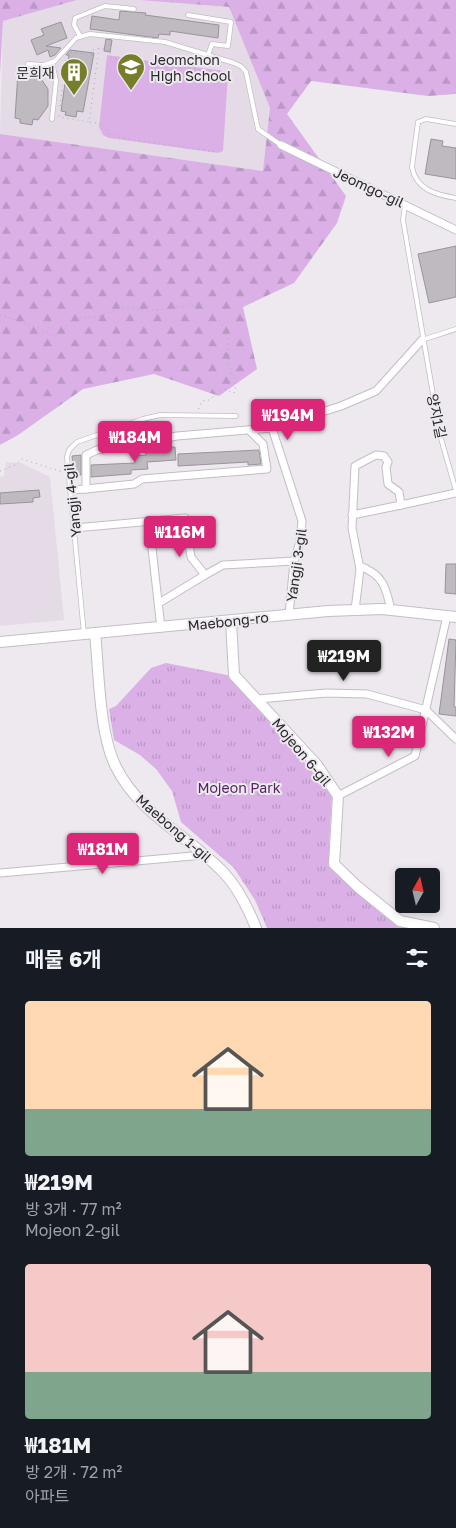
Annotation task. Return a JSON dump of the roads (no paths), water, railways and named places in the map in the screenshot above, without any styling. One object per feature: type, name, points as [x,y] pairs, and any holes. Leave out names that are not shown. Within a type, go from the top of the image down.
[{"type":"street","name":"Jeomgo-gil","points":[[280,145],[456,230]]},
{"type":"street","points":[[86,489],[86,455],[97,450],[177,436],[272,428],[341,406],[376,391],[422,340]]},
{"type":"street","name":"Yangji 3-gil","points":[[272,428],[302,521],[300,542],[294,562],[289,615]]},
{"type":"street","points":[[71,490],[134,484],[142,479],[267,469],[263,444],[249,430]]},
{"type":"street","points":[[355,610],[360,566],[352,528],[355,466],[376,455],[387,459],[388,484],[399,492],[402,505]]},
{"type":"street","points":[[352,515],[456,492]]},
{"type":"street","points":[[75,528],[149,522],[183,517],[187,519],[191,557],[204,575]]},
{"type":"street","points":[[149,522],[161,628]]},
{"type":"street","points":[[158,603],[223,565],[294,562]]},
{"type":"street","points":[[360,566],[379,577],[387,592],[391,610]]},
{"type":"street","name":"Maebong-ro","points":[[0,642],[355,610],[391,610],[451,617]]},
{"type":"street","points":[[338,796],[415,756],[451,617]]},
{"type":"street","name":"Mojeon 6-gil","points":[[231,621],[234,675],[317,765],[338,796],[334,864],[358,887],[400,921],[434,928]]},
{"type":"street","name":"Maebong 1-gil","points":[[89,633],[105,729],[115,767],[137,798],[225,873],[244,900],[256,928]]},
{"type":"street","points":[[258,700],[326,693],[367,694],[426,710],[456,739]]},
{"type":"street","points":[[0,873],[204,855]]},
{"type":"lane","points":[[80,36],[74,25],[75,18],[105,6],[134,9]]},
{"type":"lane","points":[[188,15],[231,22],[228,46],[212,44],[208,55]]},
{"type":"lane","points":[[28,64],[52,62],[80,36],[96,34],[165,42],[222,59],[240,65],[244,70],[257,127],[280,145]]},
{"type":"lane","points":[[52,62],[56,81],[52,119]]},
{"type":"lane","points":[[456,124],[426,120],[418,122],[412,167],[413,173],[429,192],[456,198]]},
{"type":"lane","name":"양지1길","points":[[405,204],[402,220],[422,340],[440,435],[456,492]]},
{"type":"lane","points":[[422,340],[456,329]]},
{"type":"lane","name":"Yangji 4-gil","points":[[89,633],[68,467],[69,450],[77,442],[160,415],[236,416]]},
{"type":"place","name":"Jeomchon High School","points":[[131,91]]},
{"type":"place","name":"문희재","points":[[74,96]]},
{"type":"park label","name":"Mojeon Park","points":[[239,787]]}]
